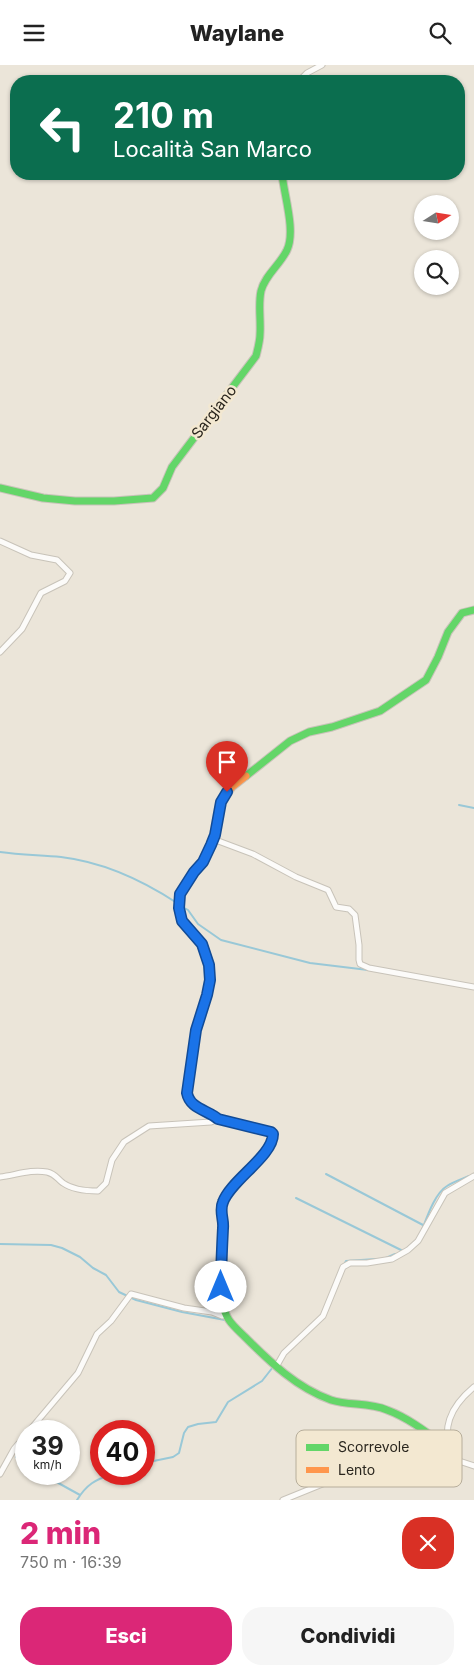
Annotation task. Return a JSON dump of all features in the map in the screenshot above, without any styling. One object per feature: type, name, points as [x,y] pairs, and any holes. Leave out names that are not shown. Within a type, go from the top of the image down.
[{"type":"street","points":[[305,75],[322,65]]},
{"type":"street","name":"Sargiano","points":[[0,488],[46,499],[69,501],[153,498],[163,487],[172,467],[256,356],[260,340],[260,299],[262,287],[290,244],[282,180]]},
{"type":"street","points":[[0,541],[31,555],[57,560],[70,573],[65,581],[41,593],[22,629],[0,652]]},
{"type":"street","points":[[422,1430],[387,1409],[375,1405],[329,1399],[301,1385],[275,1366],[229,1320],[221,1287],[224,1226],[221,1217],[221,1204],[227,1193],[266,1151],[273,1139],[273,1134],[218,1119],[212,1114],[192,1105],[188,1100],[187,1093],[196,1030],[210,980],[209,965],[202,944],[182,921],[179,908],[180,894],[203,862],[213,839],[221,802],[232,787],[290,741],[309,732],[332,727],[380,711],[426,680],[448,632],[462,613],[474,610]]},
{"type":"street","points":[[213,839],[252,854],[296,877],[328,890],[336,907],[348,909],[355,915],[360,945],[360,964],[369,968],[474,987]]},
{"type":"street","points":[[0,1177],[33,1170],[47,1172],[56,1175],[63,1183],[84,1191],[98,1191],[106,1183],[112,1160],[124,1142],[149,1126],[211,1122],[218,1119]]},
{"type":"street","points":[[275,1366],[284,1353],[323,1316],[343,1267],[350,1263],[367,1263],[392,1259],[408,1249],[418,1241],[445,1193],[474,1176]]},
{"type":"street","points":[[38,1420],[78,1373],[97,1334],[111,1321],[129,1296],[212,1312],[222,1316],[227,1315]]},
{"type":"street","points":[[447,1430],[451,1413],[466,1393],[474,1387]]},
{"type":"street","points":[[0,1475],[15,1448]]},
{"type":"street","points":[[462,1462],[474,1466]]},
{"type":"street","points":[[283,1500],[316,1487]]},
{"type":"waterway","points":[[459,805],[474,808]]},
{"type":"waterway","points":[[0,852],[61,857],[92,863],[122,873],[177,903]]},
{"type":"waterway","points":[[181,906],[188,910],[198,924],[221,940],[310,963],[368,970]]},
{"type":"waterway","points":[[326,1174],[423,1225]]},
{"type":"waterway","points":[[422,1230],[432,1206],[443,1189],[469,1176]]},
{"type":"waterway","points":[[296,1198],[403,1251]]},
{"type":"waterway","points":[[0,1244],[51,1245],[62,1248],[80,1257],[93,1268],[106,1275],[119,1292],[136,1300],[182,1312],[225,1320]]},
{"type":"waterway","points":[[386,1258],[395,1254]]},
{"type":"waterway","points":[[344,1265],[346,1261],[376,1259]]},
{"type":"waterway","points":[[155,1461],[173,1457],[179,1453],[184,1433],[188,1427],[216,1422],[228,1402],[262,1381],[273,1367]]},
{"type":"waterway","points":[[62,1485],[80,1495]]},
{"type":"waterway","points":[[77,1500],[90,1485]]},
{"type":"traffic: fast","points":[[0,488],[43,498],[75,501],[153,498],[163,488],[172,467],[256,356],[260,337],[261,291],[266,280],[287,250],[289,242],[290,223],[283,180]]},
{"type":"traffic: fast","points":[[246,776],[290,741],[309,732],[332,727],[380,711],[426,680],[448,632],[462,613],[474,610]]},
{"type":"traffic: fast","points":[[187,1093],[191,1103],[218,1119],[273,1134],[267,1150],[231,1187],[222,1206],[221,1297],[225,1313],[231,1322],[274,1365],[307,1389],[331,1400],[373,1406],[395,1413],[423,1430]]},
{"type":"traffic: slow","points":[[187,1093],[196,1030],[210,980],[209,965],[202,944],[183,922],[179,908],[180,894],[203,862],[211,845],[215,835],[221,802],[232,787],[246,776]]},
{"type":"route","points":[[221,1287],[224,1226],[221,1217],[221,1204],[227,1193],[257,1162],[273,1139],[271,1132],[218,1119],[212,1114],[192,1105],[188,1100],[187,1093],[196,1030],[210,980],[209,965],[202,944],[182,921],[179,908],[180,894],[203,862],[211,845],[215,835],[221,802],[227,792]]}]
